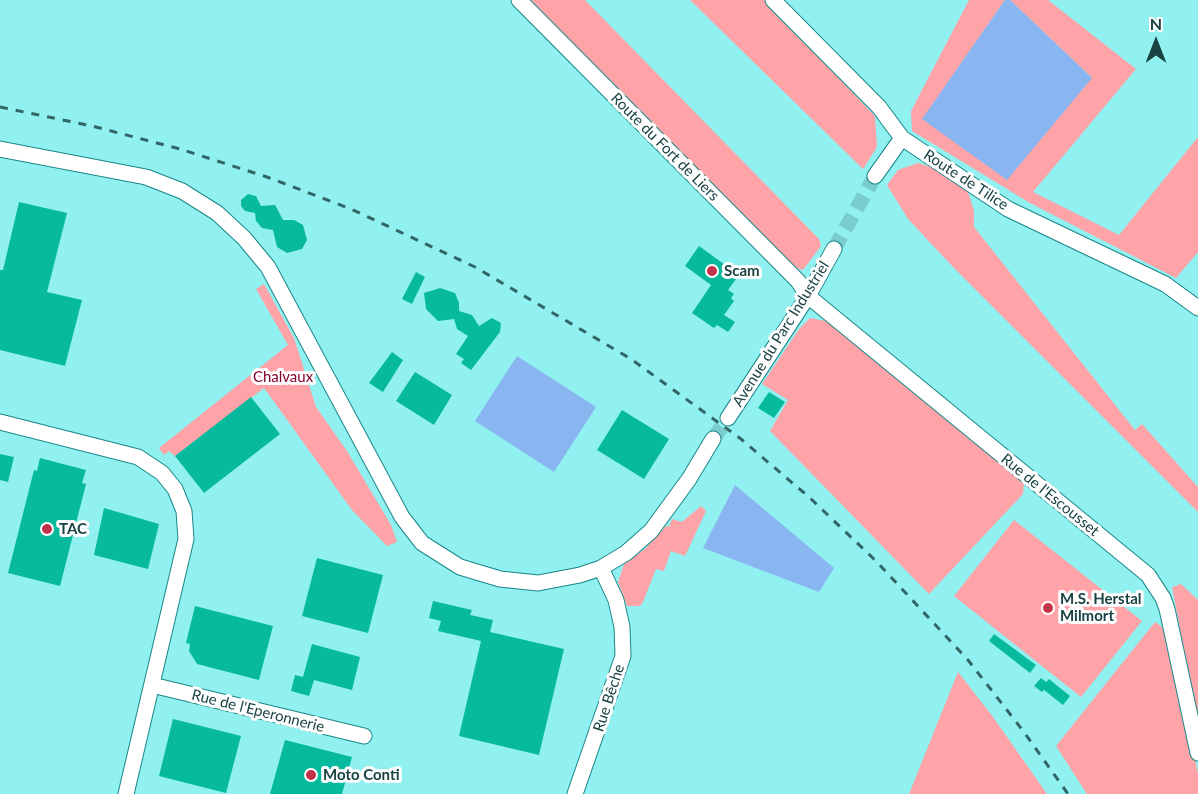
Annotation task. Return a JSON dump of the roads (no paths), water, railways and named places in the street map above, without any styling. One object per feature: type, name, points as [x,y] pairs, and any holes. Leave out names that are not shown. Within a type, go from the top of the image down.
[{"type":"street","name":"Route du Fort de Liers","points":[[519,0],[798,281],[808,296]]},
{"type":"street","name":"Route de Tilice","points":[[772,0],[879,107],[902,138],[1008,209],[1165,284],[1198,308]]},
{"type":"street","points":[[875,177],[902,138]]},
{"type":"street","points":[[0,149],[146,177],[182,191],[218,213],[268,267],[402,518],[422,543],[460,567],[500,579],[538,583],[580,575],[601,567],[626,554],[651,531],[686,484],[714,439]]},
{"type":"street","name":"Avenue du Parc Industriel","points":[[728,418],[808,296],[834,249]]},
{"type":"street","name":"Rue de l'Escousset","points":[[808,296],[1148,575],[1163,598],[1167,609],[1198,753]]},
{"type":"street","points":[[0,422],[138,457],[162,473],[175,489],[184,511],[186,539],[126,794]]},
{"type":"street","name":"Rue Bêche","points":[[575,794],[623,656],[622,627],[616,600],[601,567]]},
{"type":"street","name":"Rue de l'Eperonnerie","points":[[153,685],[364,736]]},
{"type":"water","points":[[1005,0],[1010,0],[1092,78],[1007,180],[922,119]]},
{"type":"water","points":[[517,356],[596,407],[554,472],[475,421]]},
{"type":"water","points":[[735,485],[834,568],[819,592],[703,548]]},
{"type":"tunnel","points":[[834,249],[875,176]]},
{"type":"tunnel","points":[[713,439],[728,418]]},
{"type":"railway","points":[[0,107],[92,126],[180,149],[267,177],[351,209],[475,267],[631,359],[741,439],[810,498],[876,561],[968,660],[1024,732],[1068,794]]},
{"type":"place","name":"Scam","points":[[712,271]]},
{"type":"place","name":"TAC","points":[[47,529]]},
{"type":"place","name":"M.S. Herstal Milmort","points":[[1048,608]]},
{"type":"place","name":"Moto Conti","points":[[311,775]]},
{"type":"park label","name":"Chalvaux","points":[[283,377]]}]
